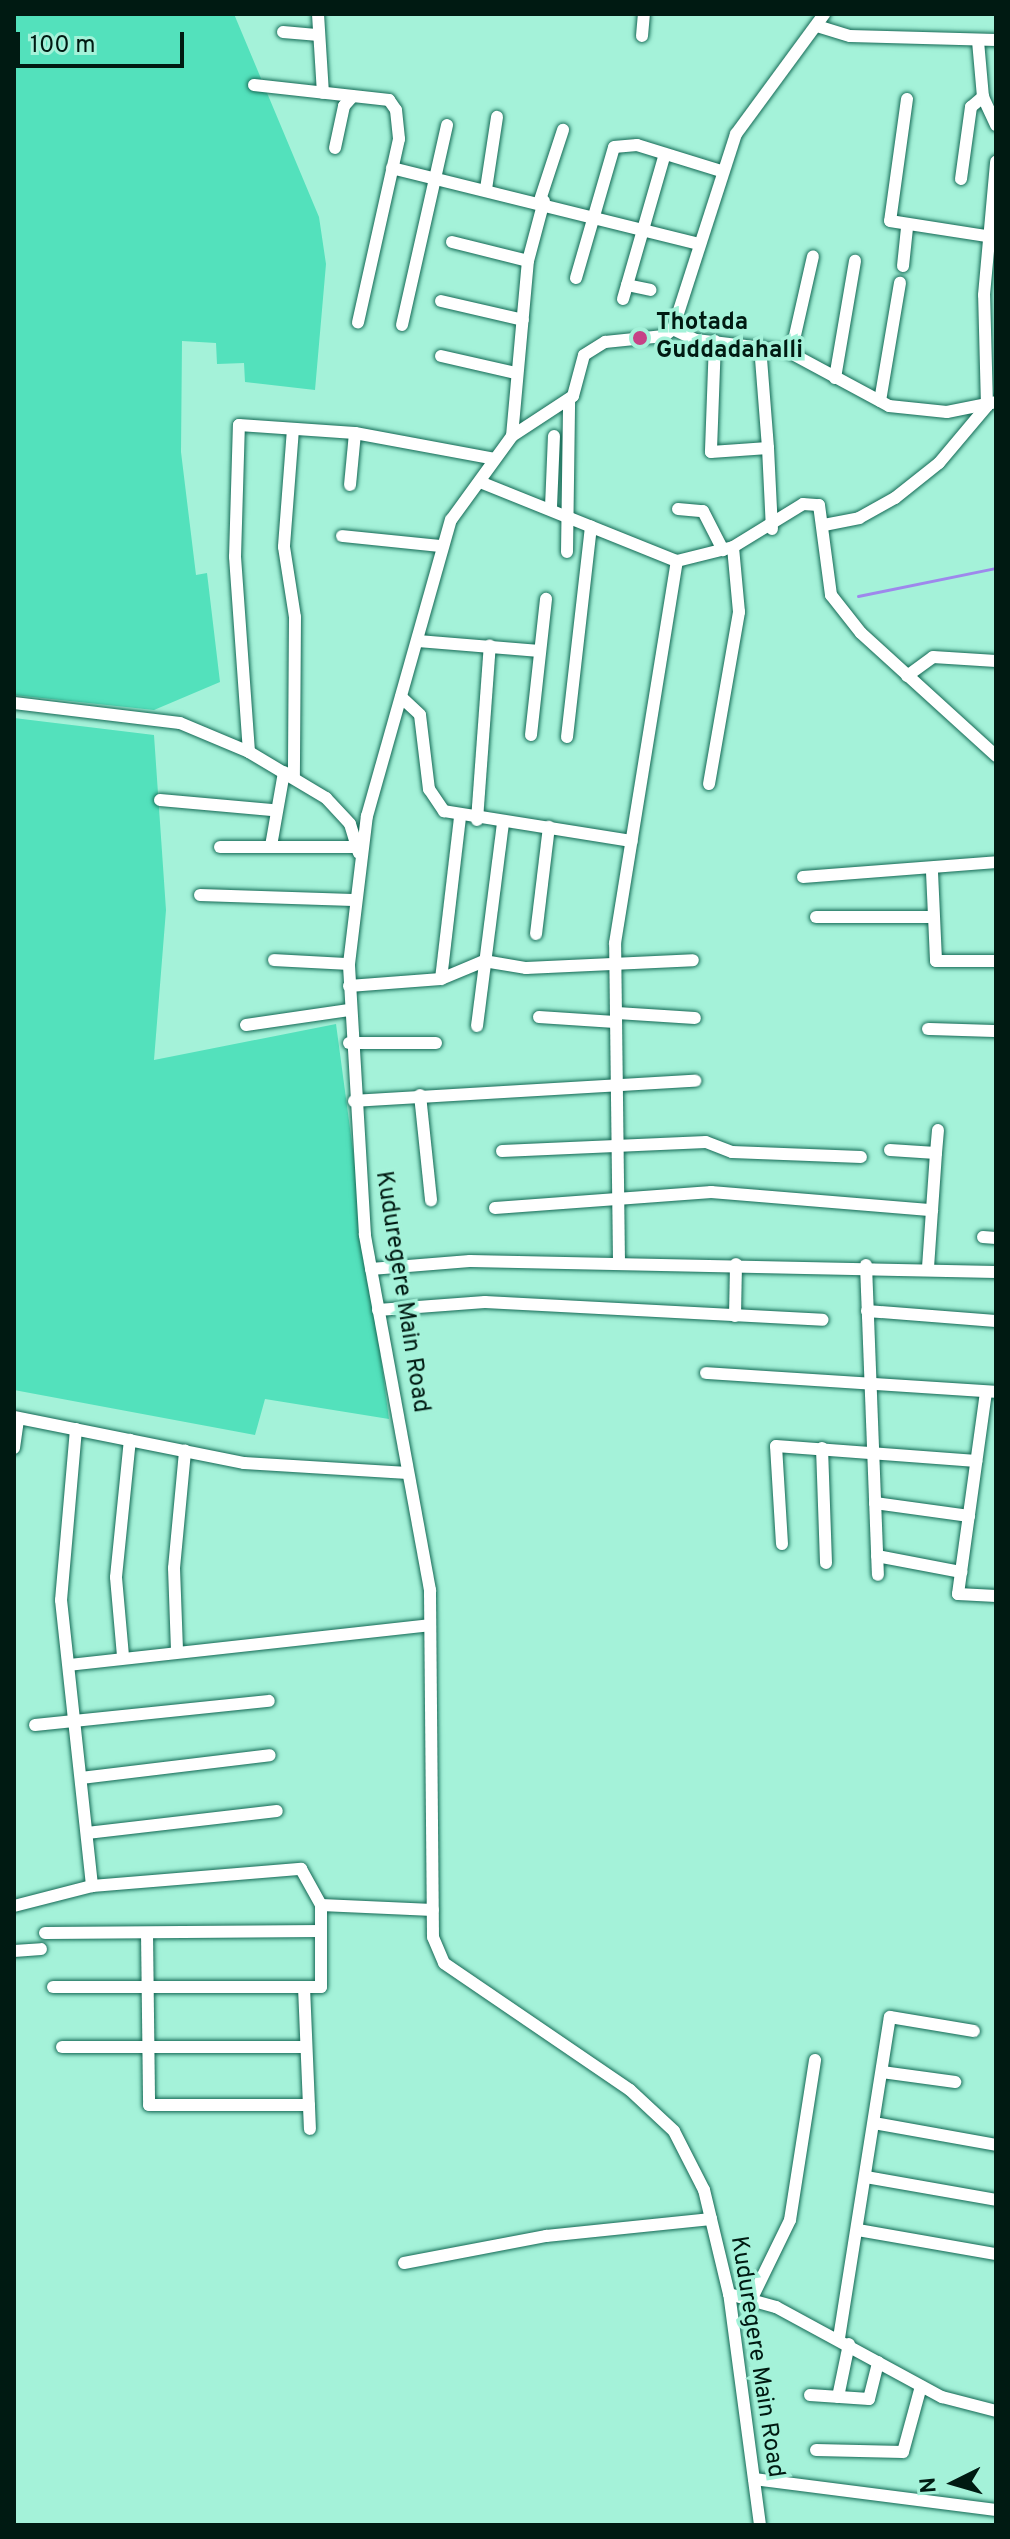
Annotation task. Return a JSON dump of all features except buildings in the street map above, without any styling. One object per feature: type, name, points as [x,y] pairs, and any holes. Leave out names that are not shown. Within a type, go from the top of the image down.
[{"type":"street","points":[[318,14],[323,93]]},
{"type":"street","points":[[642,36],[644,14]]},
{"type":"street","points":[[673,329],[721,171],[768,84],[824,14]]},
{"type":"street","points":[[817,26],[850,36],[996,40]]},
{"type":"street","points":[[283,32],[319,35]]},
{"type":"street","points":[[978,41],[983,97],[996,125]]},
{"type":"street","points":[[254,85],[389,100],[396,110],[392,168],[358,322]]},
{"type":"street","points":[[335,148],[344,106],[353,96]]},
{"type":"street","points":[[961,179],[971,107],[983,97]]},
{"type":"street","points":[[907,99],[890,216],[907,228],[992,237]]},
{"type":"street","points":[[486,189],[497,117]]},
{"type":"street","points":[[402,325],[447,125]]},
{"type":"street","points":[[512,436],[528,261],[563,130]]},
{"type":"street","points":[[576,278],[614,147],[637,145],[664,157],[721,171]]},
{"type":"street","points":[[623,299],[664,157]]},
{"type":"street","points":[[824,525],[859,518],[895,498],[939,463],[991,404],[984,295],[992,237],[996,162]]},
{"type":"street","points":[[392,168],[542,201],[700,244]]},
{"type":"street","points":[[903,266],[907,228]]},
{"type":"street","points":[[452,242],[528,261]]},
{"type":"street","points":[[791,353],[813,256]]},
{"type":"street","points":[[835,378],[855,261]]},
{"type":"street","points":[[880,401],[900,283]]},
{"type":"street","points":[[627,285],[650,290]]},
{"type":"street","points":[[441,301],[523,320]]},
{"type":"street","points":[[567,552],[570,517],[569,401],[584,355],[605,342],[673,329],[715,341],[791,353],[880,401],[947,412],[991,404]]},
{"type":"street","points":[[715,341],[711,452],[768,448]]},
{"type":"street","points":[[760,346],[772,529]]},
{"type":"street","points":[[441,356],[516,373]]},
{"type":"street","name":"Kuduregere Main Road","points":[[569,401],[512,436],[441,546],[418,641],[358,852],[349,964],[349,1043],[354,1101],[371,1269],[408,1473],[430,1625],[433,1910],[444,1963],[630,2090],[674,2131],[711,2219],[729,2294],[760,2525]]},
{"type":"street","points":[[249,752],[235,557],[239,425],[355,433],[495,459]]},
{"type":"street","points":[[271,846],[272,810],[289,775],[295,617],[284,547],[293,429]]},
{"type":"street","points":[[350,485],[355,433]]},
{"type":"street","points":[[551,507],[554,436]]},
{"type":"street","points":[[480,482],[551,507],[677,561],[728,548],[772,529],[812,501],[824,525],[831,595],[907,676],[996,756]]},
{"type":"street","points":[[678,509],[703,511],[728,548],[739,612],[709,784]]},
{"type":"street","points":[[567,737],[591,526]]},
{"type":"street","points":[[342,536],[441,546]]},
{"type":"street","points":[[619,1262],[613,1150],[617,1084],[614,966],[677,561]]},
{"type":"street","points":[[531,735],[546,599]]},
{"type":"street","points":[[418,641],[540,651]]},
{"type":"street","points":[[477,820],[490,645]]},
{"type":"street","points":[[907,676],[933,657],[996,661]]},
{"type":"street","points":[[401,697],[420,715],[429,789],[444,811],[477,820],[549,827],[632,841]]},
{"type":"street","points":[[14,703],[180,723],[249,752],[326,798],[350,824],[358,852],[271,846],[220,847]]},
{"type":"street","points":[[160,800],[272,810]]},
{"type":"street","points":[[441,979],[460,817]]},
{"type":"street","points":[[477,1026],[503,823]]},
{"type":"street","points":[[536,934],[549,827]]},
{"type":"street","points":[[803,877],[932,872],[996,862]]},
{"type":"street","points":[[932,872],[936,961],[996,961]]},
{"type":"street","points":[[200,895],[353,900]]},
{"type":"street","points":[[816,917],[932,917]]},
{"type":"street","points":[[274,960],[349,964]]},
{"type":"street","points":[[349,986],[441,979],[484,961],[614,966],[693,960]]},
{"type":"street","points":[[246,1025],[349,1010]]},
{"type":"street","points":[[539,1017],[695,1018]]},
{"type":"street","points":[[928,1029],[996,1031]]},
{"type":"street","points":[[349,1043],[436,1043]]},
{"type":"street","points":[[354,1101],[695,1081]]},
{"type":"street","points":[[420,1095],[431,1200]]},
{"type":"street","points":[[928,1268],[938,1130]]},
{"type":"street","points":[[502,1151],[613,1150],[706,1142],[732,1152],[861,1157]]},
{"type":"street","points":[[890,1150],[936,1153]]},
{"type":"street","points":[[495,1208],[711,1192],[932,1210]]},
{"type":"street","points":[[371,1269],[619,1262],[866,1265],[996,1272]]},
{"type":"street","points":[[735,1316],[736,1264]]},
{"type":"street","points":[[866,1265],[878,1575]]},
{"type":"street","points":[[378,1310],[485,1302],[823,1320]]},
{"type":"street","points":[[867,1311],[996,1321]]},
{"type":"street","points":[[706,1373],[991,1392],[976,1461],[958,1594],[996,1596]]},
{"type":"street","points":[[14,1448],[16,1417],[244,1463],[408,1473]]},
{"type":"street","points":[[76,1429],[60,1556],[92,1886]]},
{"type":"street","points":[[123,1656],[116,1577],[130,1440]]},
{"type":"street","points":[[782,1544],[776,1446],[976,1461]]},
{"type":"street","points":[[822,1448],[826,1563]]},
{"type":"street","points":[[177,1650],[174,1568],[185,1451]]},
{"type":"street","points":[[875,1503],[969,1516]]},
{"type":"street","points":[[877,1556],[961,1572]]},
{"type":"street","points":[[69,1665],[177,1650],[430,1625]]},
{"type":"street","points":[[35,1725],[269,1701]]},
{"type":"street","points":[[81,1778],[270,1755]]},
{"type":"street","points":[[87,1833],[277,1811]]},
{"type":"street","points":[[14,1906],[92,1886],[301,1869],[321,1905],[321,1987],[53,1987]]},
{"type":"street","points":[[321,1905],[433,1910]]},
{"type":"street","points":[[45,1933],[321,1931]]},
{"type":"street","points":[[147,1933],[149,2105],[309,2105]]},
{"type":"street","points":[[14,1951],[41,1949]]},
{"type":"street","points":[[304,1987],[310,2129]]},
{"type":"street","points":[[838,2397],[858,2230],[890,2017],[974,2031]]},
{"type":"street","points":[[62,2047],[306,2047]]},
{"type":"street","points":[[752,2298],[790,2220],[815,2060]]},
{"type":"street","points":[[882,2072],[955,2082]]},
{"type":"street","points":[[874,2123],[996,2145]]},
{"type":"street","points":[[866,2177],[996,2200]]},
{"type":"street","points":[[404,2263],[546,2236],[711,2219]]},
{"type":"street","points":[[858,2230],[996,2254]]},
{"type":"street","points":[[729,2294],[752,2298],[844,2341],[921,2386],[996,2411]]},
{"type":"street","points":[[810,2395],[869,2399],[878,2362]]},
{"type":"street","points":[[816,2450],[903,2452],[921,2386]]},
{"type":"street","points":[[754,2479],[996,2510]]},
{"type":"green space","points":[[14,14],[234,14],[319,217],[326,264],[315,390],[245,382],[244,363],[217,364],[216,343],[182,341],[181,452],[196,575],[207,573],[220,682],[154,710],[14,695]]},
{"type":"green space","points":[[14,718],[154,735],[166,910],[154,1060],[336,1024],[389,1419],[265,1399],[255,1435],[14,1390]]},
{"type":"waterway","points":[[858,596],[996,568]]},
{"type":"place","name":"Thotada Guddadahalli","points":[[640,338]]}]
